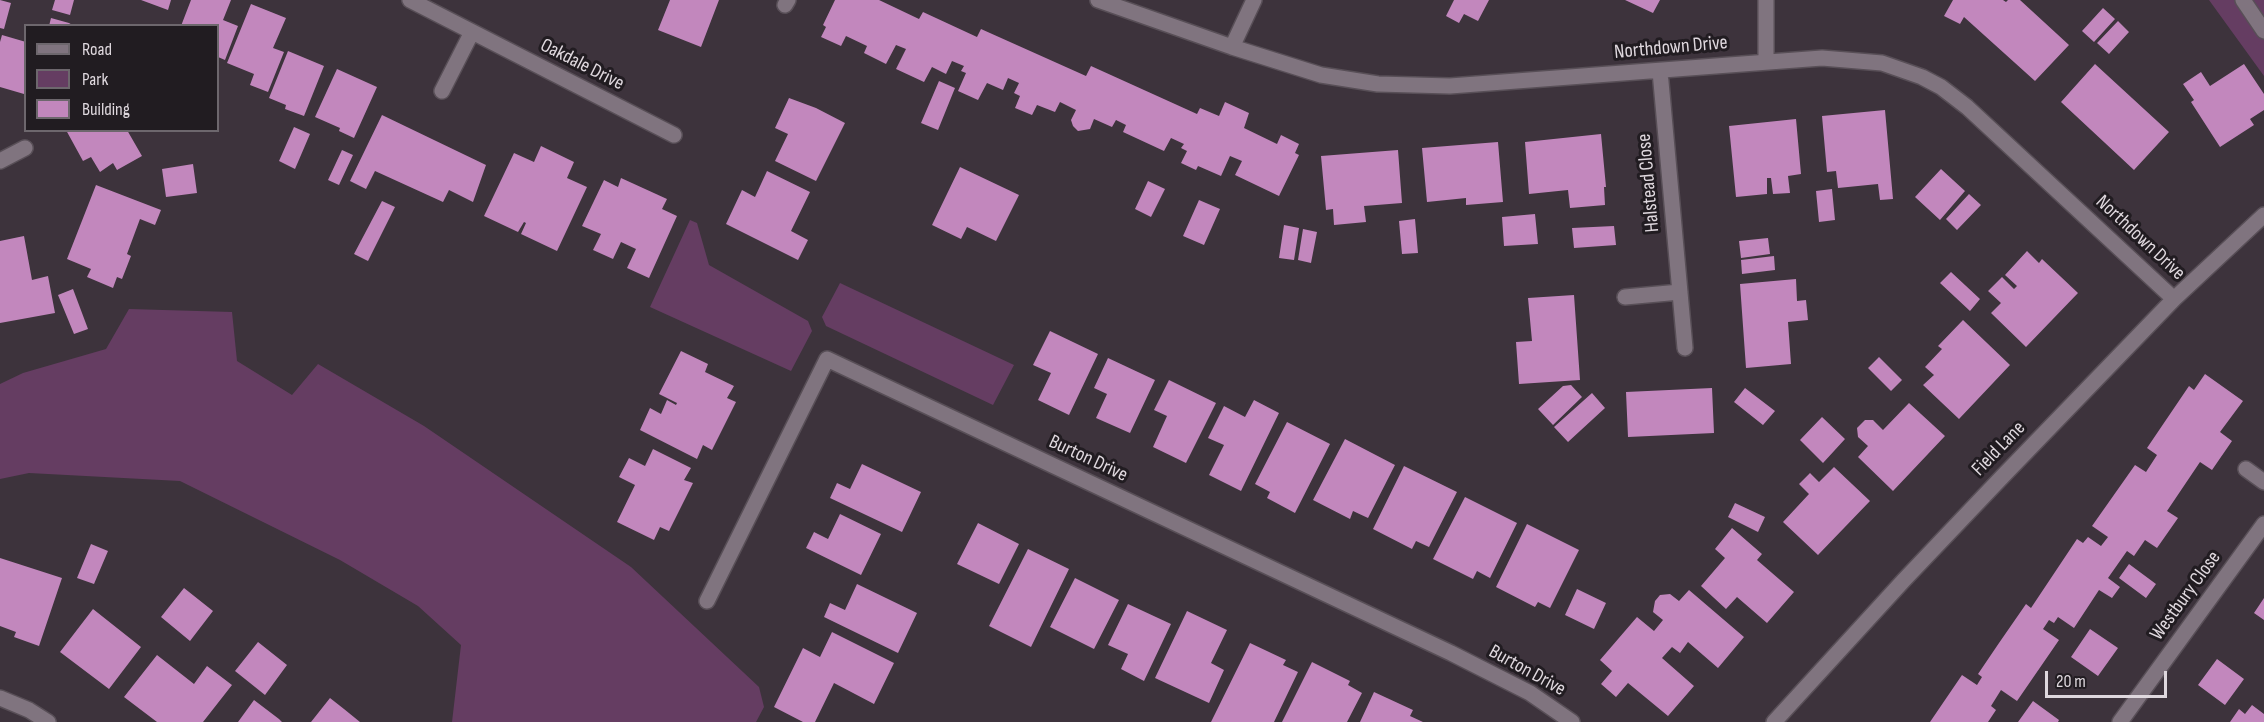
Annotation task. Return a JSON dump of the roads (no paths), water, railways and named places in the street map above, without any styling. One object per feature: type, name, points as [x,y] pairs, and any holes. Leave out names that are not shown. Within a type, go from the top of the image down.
[{"type":"street","name":"Oakdale Drive","points":[[410,0],[674,135]]},
{"type":"street","name":"Northdown Drive","points":[[1098,0],[1321,75],[1378,84],[1450,86],[1822,58],[1882,63],[1906,70],[1941,87],[1967,106],[2174,299]]},
{"type":"street","points":[[1233,47],[1254,0]]},
{"type":"street","points":[[1766,0],[1766,61]]},
{"type":"street","points":[[2243,0],[2264,31]]},
{"type":"street","points":[[442,91],[472,32]]},
{"type":"street","name":"Halstead Close","points":[[1660,70],[1685,348]]},
{"type":"street","points":[[0,161],[25,148]]},
{"type":"street","name":"Field Lane","points":[[1774,722],[1904,579],[2174,299],[2264,215]]},
{"type":"street","points":[[1625,297],[1680,292]]},
{"type":"street","name":"Burton Drive","points":[[707,602],[827,358],[1451,653],[1530,693],[1572,722]]},
{"type":"street","points":[[2246,469],[2264,482]]},
{"type":"street","name":"Westbury Close","points":[[2120,722],[2264,524]]},
{"type":"street","points":[[0,698],[29,710],[48,722]]}]
